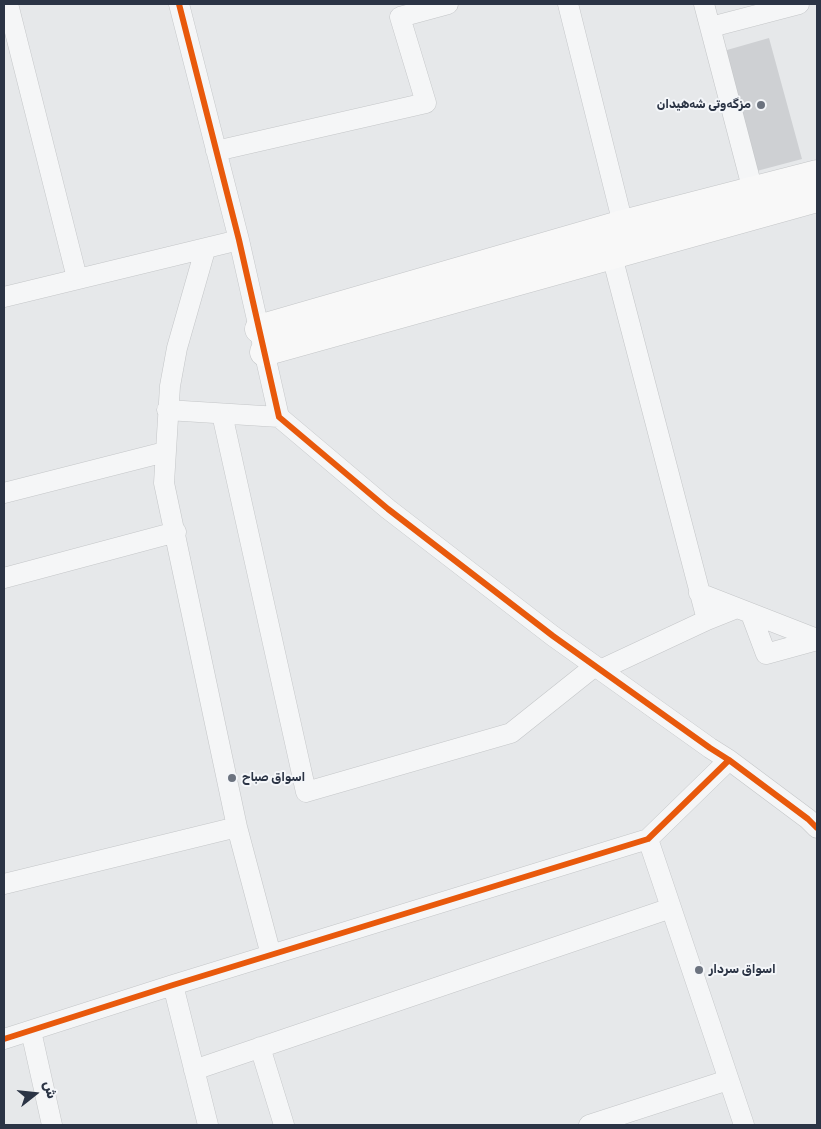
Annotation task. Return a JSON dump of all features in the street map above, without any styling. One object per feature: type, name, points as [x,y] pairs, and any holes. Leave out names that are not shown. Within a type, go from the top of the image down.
[{"type":"street","points":[[8,4],[78,278]]},
{"type":"street","points":[[179,4],[239,240],[278,417]]},
{"type":"street","points":[[216,151],[426,103],[400,17],[448,4]]},
{"type":"street","points":[[568,4],[623,224]]},
{"type":"street","points":[[704,4],[753,191]]},
{"type":"street","points":[[710,27],[799,4]]},
{"type":"street","points":[[262,341],[623,224],[817,174]]},
{"type":"street","points":[[262,341],[612,256],[817,198]]},
{"type":"street","points":[[4,297],[78,278],[205,250],[239,240]]},
{"type":"street","points":[[205,250],[177,348],[167,410],[164,483],[176,532],[237,828],[271,955]]},
{"type":"street","points":[[612,256],[706,620]]},
{"type":"street","points":[[167,410],[278,417],[388,510],[598,668],[814,821]]},
{"type":"street","points":[[222,414],[306,792],[511,733],[598,668],[706,620],[744,611]]},
{"type":"street","points":[[4,493],[165,452]]},
{"type":"street","points":[[4,578],[176,532]]},
{"type":"street","points":[[698,593],[817,640]]},
{"type":"street","points":[[744,611],[766,654],[817,640]]},
{"type":"street","points":[[4,1039],[173,984],[648,839],[729,760]]},
{"type":"street","points":[[4,884],[237,828]]},
{"type":"street","points":[[648,839],[744,1125]]},
{"type":"street","points":[[194,1070],[671,908]]},
{"type":"street","points":[[173,984],[208,1125]]},
{"type":"street","points":[[31,1030],[52,1125]]},
{"type":"street","points":[[260,1048],[284,1125]]},
{"type":"street","points":[[589,1125],[728,1080]]},
{"type":"building","name":"مزگەوتی شەهیدان","points":[[769,38],[802,159],[753,172],[720,52]]},
{"type":"cycle path","points":[[179,4],[239,240],[279,417],[388,509],[553,636],[729,760],[808,819],[817,828]]},
{"type":"cycle path","points":[[4,1039],[648,839],[729,760]]},
{"type":"place","name":"مزگەوتی شەهیدان","points":[[761,105]]},
{"type":"place","name":"اسواق صباح","points":[[232,778]]},
{"type":"place","name":"اسواق سردار","points":[[699,970]]}]
